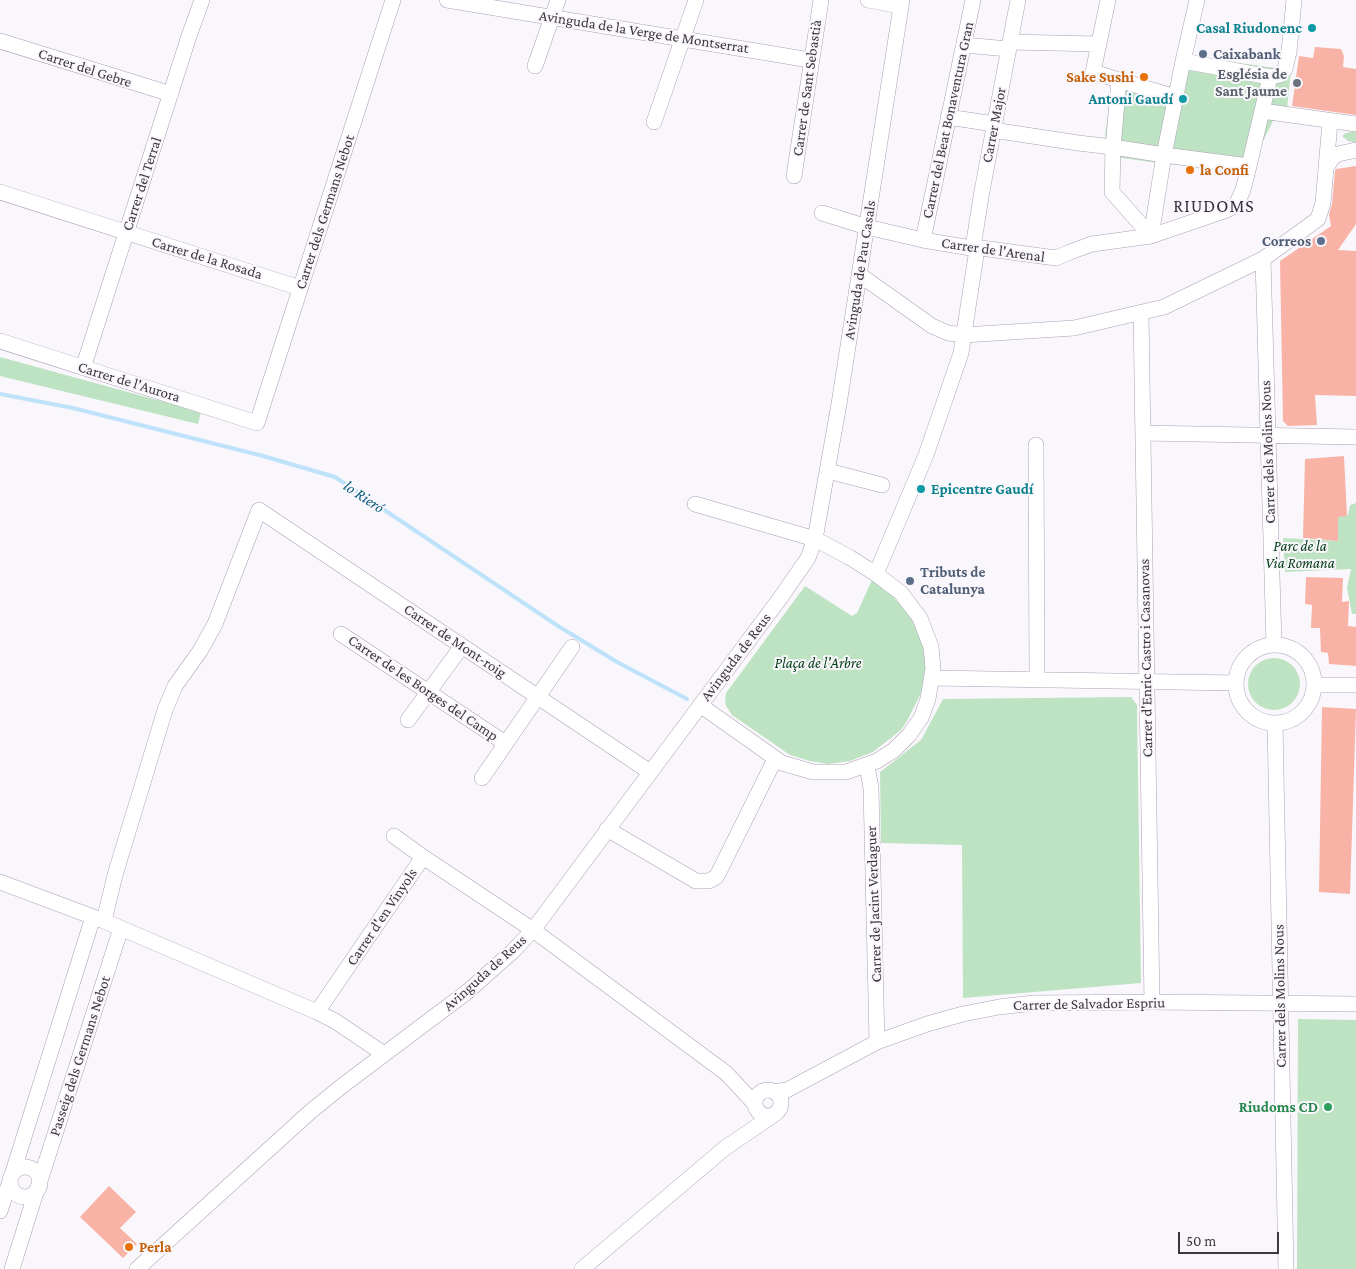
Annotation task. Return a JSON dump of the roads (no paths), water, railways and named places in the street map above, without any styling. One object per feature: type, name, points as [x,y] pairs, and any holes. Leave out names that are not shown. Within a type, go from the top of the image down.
[{"type":"street","name":"Carrer del Terral","points":[[83,368],[202,0]]},
{"type":"street","name":"Carrer dels Germans Nebot","points":[[257,423],[392,0]]},
{"type":"street","name":"Avinguda de la Verge de Montserrat","points":[[447,0],[810,60]]},
{"type":"street","points":[[535,66],[558,0]]},
{"type":"street","points":[[654,122],[696,0]]},
{"type":"street","name":"Carrer de Sant Sebastià","points":[[794,176],[810,60],[821,0]]},
{"type":"street","points":[[868,0],[902,3]]},
{"type":"street","name":"Carrer del Beat Bonaventura Gran","points":[[923,240],[973,0]]},
{"type":"street","name":"Carrer Major","points":[[876,574],[926,455],[953,380],[964,335],[977,249],[974,247],[1018,0]]},
{"type":"street","points":[[1108,0],[1093,72],[1175,97]]},
{"type":"street","points":[[1151,236],[1164,154],[1196,0]]},
{"type":"street","points":[[1183,61],[1270,77],[1280,75],[1285,69],[1289,52],[1294,0]]},
{"type":"street","name":"Avinguda de Pau Casals","points":[[815,540],[860,275],[902,3]]},
{"type":"street","name":"Carrer del Gebre","points":[[0,41],[171,94]]},
{"type":"street","points":[[964,46],[1098,44]]},
{"type":"street","points":[[948,117],[1078,143],[1250,166],[1270,77]]},
{"type":"street","points":[[1119,80],[1113,147],[1112,192],[1151,236]]},
{"type":"street","points":[[1262,111],[1330,122],[1356,124]]},
{"type":"street","points":[[860,275],[932,326],[948,334],[964,335],[1074,328],[1141,314],[1174,304],[1264,259],[1318,219],[1323,203],[1328,165],[1330,122]]},
{"type":"street","points":[[1328,165],[1332,158],[1338,154],[1356,150]]},
{"type":"street","name":"Carrer de l'Arenal","points":[[822,213],[867,227],[923,240],[977,249],[1056,258],[1092,244],[1151,236],[1226,210],[1236,205],[1243,190],[1250,166]]},
{"type":"street","name":"Carrer de la Rosada","points":[[0,192],[300,288]]},
{"type":"street","name":"Carrer dels Molins Nous","points":[[1264,259],[1274,645]]},
{"type":"street","name":"Carrer d'Enric Castro i Casanovas","points":[[1141,314],[1152,1002]]},
{"type":"street","name":"Carrer de l'Aurora","points":[[0,342],[257,423]]},
{"type":"street","points":[[1142,433],[1356,437]]},
{"type":"street","points":[[1036,445],[1037,680]]},
{"type":"street","points":[[828,471],[882,485]]},
{"type":"street","points":[[695,504],[815,540],[849,557],[876,574],[901,593],[920,618],[931,647],[932,678],[925,708],[909,735],[894,750],[867,766],[846,772],[819,773],[792,767],[775,758],[700,705]]},
{"type":"street","name":"Carrer de Mont-roig","points":[[259,510],[650,772]]},
{"type":"street","name":"Passeig dels Germans Nebot","points":[[0,1211],[114,874],[168,703],[175,686],[200,651],[214,624],[259,510]]},
{"type":"street","name":"Avinguda de Reus","points":[[137,1269],[303,1119],[384,1054],[467,992],[506,958],[533,930],[781,597],[808,558],[815,540]]},
{"type":"street","name":"Carrer de les Borges del Camp","points":[[341,634],[505,743]]},
{"type":"street","points":[[1274,645],[1291,648],[1299,653],[1310,668],[1314,685],[1313,694],[1305,709],[1292,719],[1275,723],[1255,718],[1247,711],[1241,703],[1236,683],[1247,657],[1264,647],[1274,645]]},
{"type":"street","points":[[408,720],[462,646]]},
{"type":"street","points":[[482,778],[572,647]]},
{"type":"street","points":[[932,678],[1236,683]]},
{"type":"street","points":[[1314,685],[1356,685]]},
{"type":"street","name":"Carrer dels Molins Nous","points":[[1275,723],[1286,1269]]},
{"type":"street","points":[[607,830],[696,881],[709,881],[719,872],[775,758]]},
{"type":"street","name":"Carrer de Jacint Verdaguer","points":[[867,766],[870,788],[877,1042]]},
{"type":"street","points":[[394,836],[423,857]]},
{"type":"street","name":"Carrer d'en Vinyols","points":[[317,1012],[423,857],[533,930],[726,1073]]},
{"type":"street","points":[[0,882],[121,928],[317,1012],[335,1021],[384,1054]]},
{"type":"street","name":"Passeig dels Germans Nebot","points":[[12,1269],[121,928]]},
{"type":"street","name":"Carrer de Salvador Espriu","points":[[769,1091],[787,1090],[877,1042],[927,1024],[999,1007],[1034,1003],[1152,1002],[1356,1004]]},
{"type":"street","name":"Carrer de Salvador Espriu","points":[[582,1269],[725,1148],[776,1112],[833,1067]]},
{"type":"street","points":[[726,1073],[769,1091],[780,1099],[776,1112],[761,1115],[726,1073]]},
{"type":"street","points":[[755,1107],[758,1094],[769,1091]]},
{"type":"street","name":"Carrer de Salvador Espriu","points":[[725,1148],[755,1107]]},
{"type":"street","points":[[26,1167],[35,1171],[38,1175],[38,1187],[34,1193],[21,1196],[10,1177],[26,1167]]},
{"type":"waterway","name":"lo Rieró","points":[[0,394],[73,408],[263,456],[335,477],[558,626],[617,662],[687,699]]},
{"type":"place","name":"Casal Riudonenc","points":[[1312,28]]},
{"type":"place","name":"Caixabank","points":[[1203,54]]},
{"type":"place","name":"Sake Sushi","points":[[1144,77]]},
{"type":"place","name":"Església de Sant Jaume","points":[[1297,83]]},
{"type":"place","name":"Antoni Gaudí","points":[[1183,99]]},
{"type":"place","name":"la Confi","points":[[1190,170]]},
{"type":"place","name":"Correos","points":[[1321,241]]},
{"type":"place","name":"Epicentre Gaudí","points":[[921,489]]},
{"type":"place","name":"Tributs de Catalunya","points":[[910,581]]},
{"type":"place","name":"Riudoms CD","points":[[1328,1107]]},
{"type":"place","name":"Perla","points":[[129,1247]]},
{"type":"district","name":"RIUDOMS","points":[[1214,206]]},
{"type":"park label","name":"Parc de la Via Romana","points":[[1300,554]]},
{"type":"park label","name":"Plaça de l'Arbre","points":[[818,663]]}]
